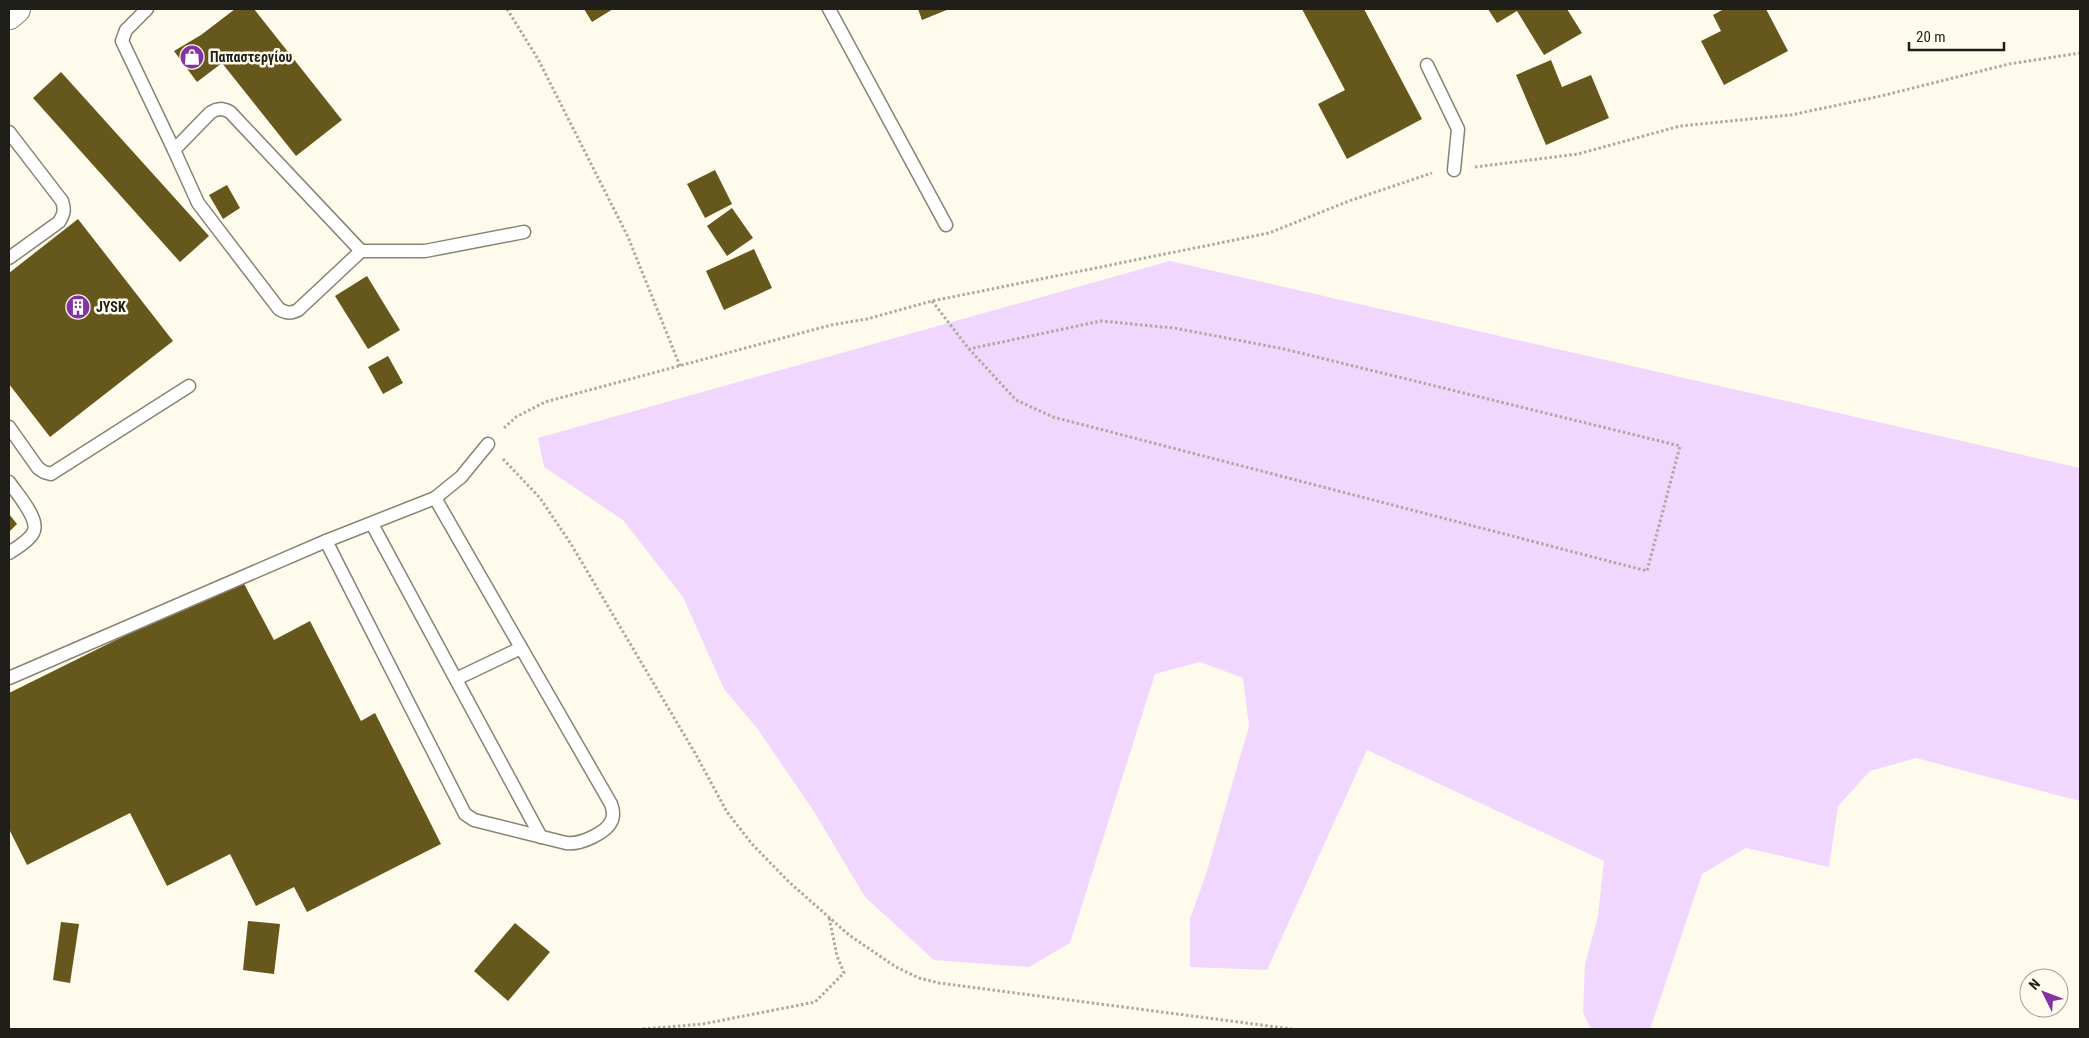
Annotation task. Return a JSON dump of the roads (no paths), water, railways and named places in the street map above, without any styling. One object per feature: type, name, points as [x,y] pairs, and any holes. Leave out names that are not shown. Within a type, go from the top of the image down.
[{"type":"main road","points":[[9,15],[16,9]]},
{"type":"lane","points":[[147,9],[126,30],[122,41],[198,203],[279,309],[285,313],[292,313],[298,310],[361,251],[425,251],[524,232]]},
{"type":"lane","points":[[829,9],[946,225]]},
{"type":"lane","points":[[1427,65],[1458,129],[1454,170]]},
{"type":"lane","points":[[174,150],[210,112],[216,109],[224,109],[230,112],[361,251]]},
{"type":"lane","points":[[9,133],[62,201],[64,208],[63,216],[59,222],[9,258]]},
{"type":"lane","points":[[9,427],[38,468],[51,474],[189,386]]},
{"type":"lane","points":[[9,678],[326,541],[435,498],[461,477],[488,444]]},
{"type":"lane","points":[[9,482],[36,525],[30,537],[9,553]]},
{"type":"lane","points":[[326,541],[465,814],[474,820],[542,837],[571,844],[580,842],[603,830],[608,825],[612,819],[613,811],[611,804],[435,498]]},
{"type":"lane","points":[[372,524],[542,837]]},
{"type":"lane","points":[[456,679],[521,648]]},
{"type":"place","name":"Παπαστεργίου","points":[[192,57]]},
{"type":"place","name":"JYSK","points":[[78,307]]}]
